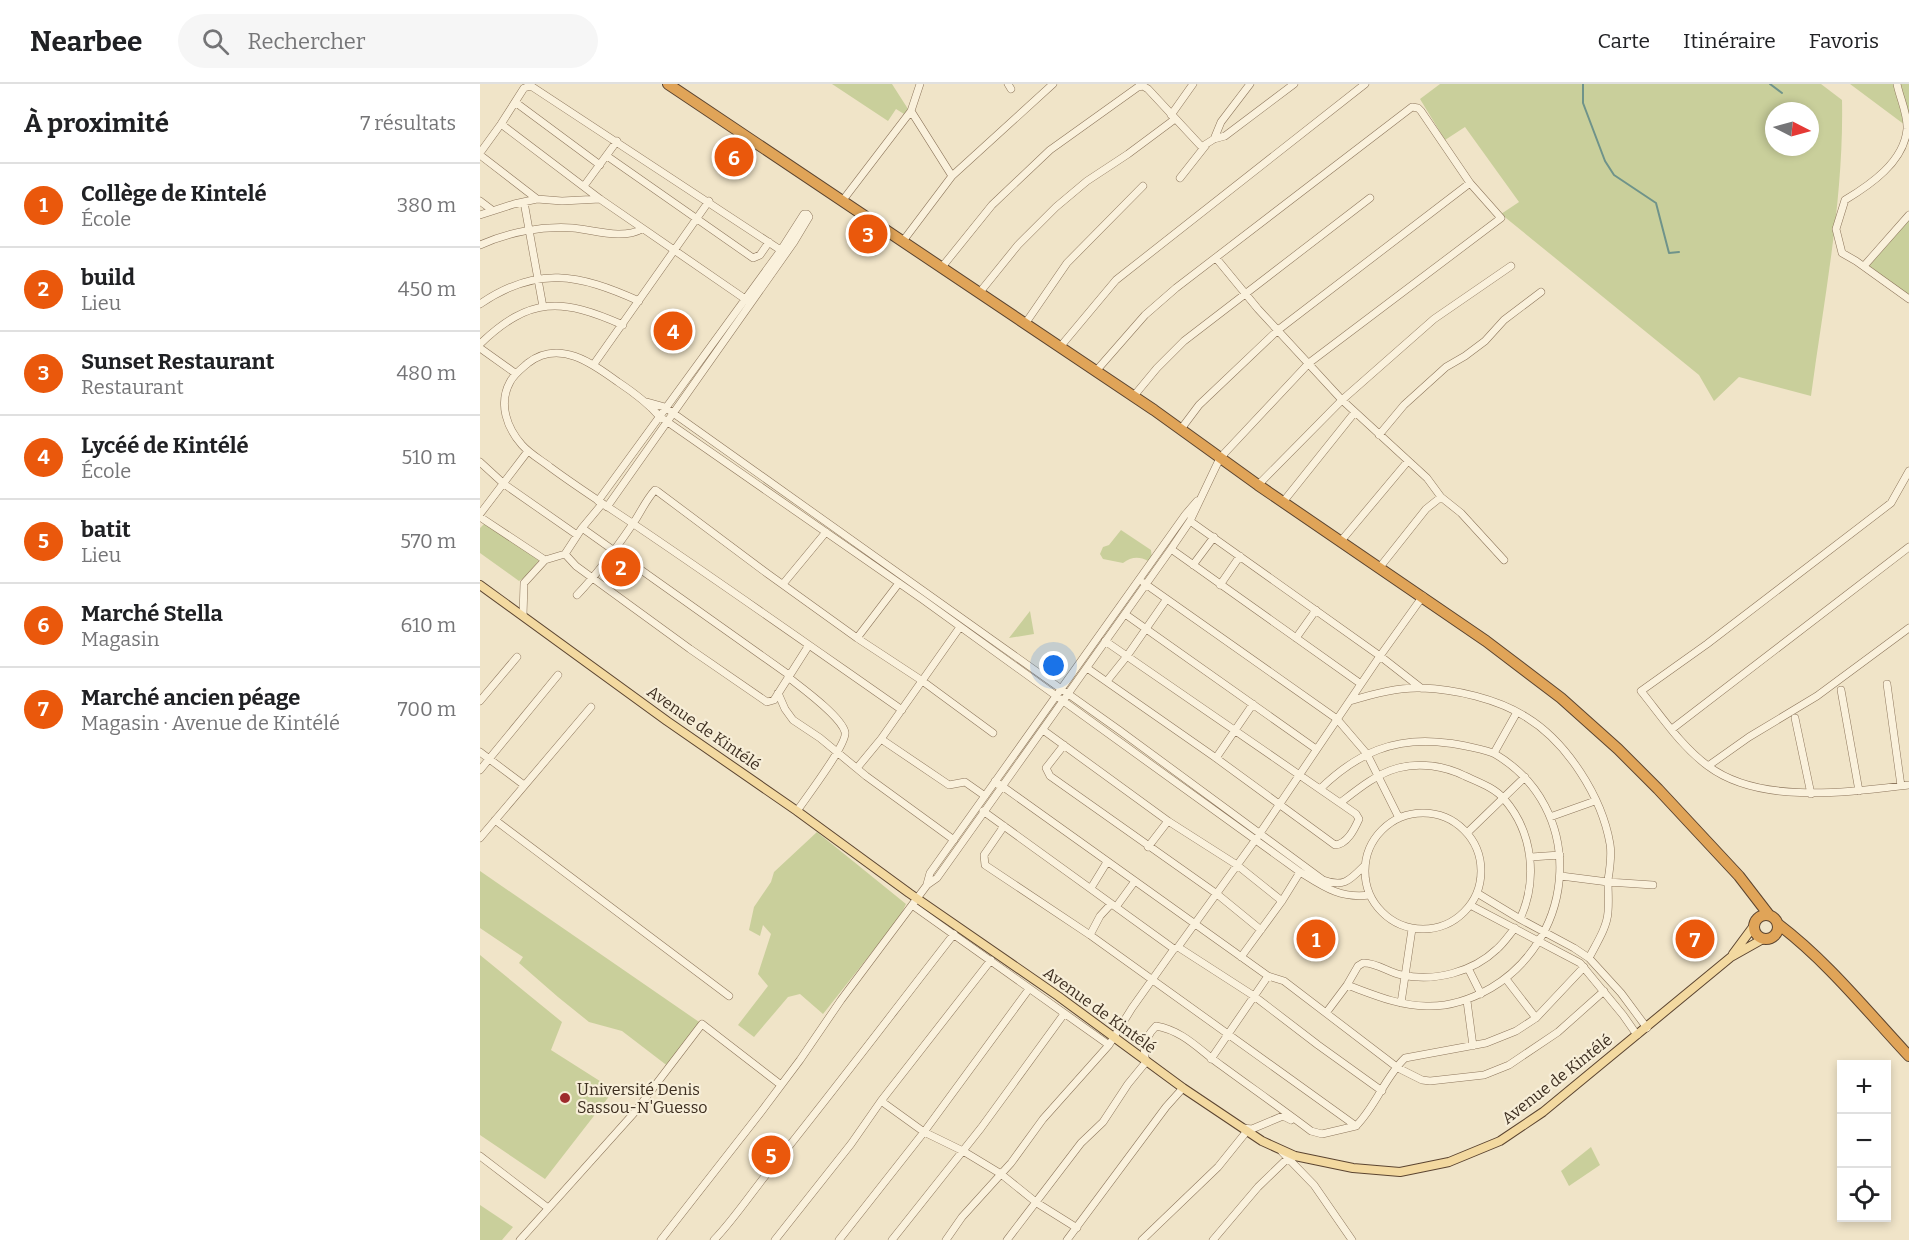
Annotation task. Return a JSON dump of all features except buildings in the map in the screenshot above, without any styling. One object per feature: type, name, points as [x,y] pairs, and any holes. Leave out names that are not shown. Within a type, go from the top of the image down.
[{"type":"highway","points":[[669,84],[1181,429],[1258,485],[1423,596],[1561,698],[1658,789],[1739,876],[1764,915],[1774,918],[1777,929],[1802,943],[1860,1001],[1909,1056]]},
{"type":"highway","points":[[1764,915],[1755,921],[1753,927],[1755,934],[1763,939],[1770,938],[1777,929]]},
{"type":"main road","name":"Avenue de Kintélé","points":[[480,585],[705,748],[797,811],[914,902],[1114,1036],[1183,1088],[1285,1155],[1384,1172],[1417,1170],[1449,1162],[1510,1136],[1647,1028],[1731,957],[1763,939]]},
{"type":"main road","name":"Avenue de Kintélé","points":[[1731,957],[1753,927]]},
{"type":"street","points":[[843,200],[911,111],[920,84]]},
{"type":"street","points":[[903,241],[952,176],[1053,84]]},
{"type":"street","points":[[980,292],[1018,245],[1056,207],[1087,181],[1128,154],[1173,117],[1193,84]]},
{"type":"street","points":[[1214,139],[1221,122],[1250,84]]},
{"type":"street","points":[[1180,178],[1206,145],[1214,139],[1225,136],[1294,84]]},
{"type":"street","points":[[1060,347],[1116,280],[1365,84]]},
{"type":"street","points":[[1897,84],[1906,116],[1907,130],[1900,151],[1867,187],[1845,200],[1836,229],[1842,253],[1909,299]]},
{"type":"street","points":[[942,267],[992,205],[1050,150],[1143,85],[1200,145],[1206,145]]},
{"type":"street","points":[[537,199],[480,154],[524,87],[531,86],[783,251]]},
{"type":"street","points":[[514,102],[600,165]]},
{"type":"street","points":[[927,885],[930,873],[985,796],[999,784],[1043,730],[1171,549],[1190,521],[1220,458],[1309,363],[1501,218],[1470,183],[1421,111],[1412,106],[1145,315],[1096,371]]},
{"type":"street","points":[[911,111],[952,176]]},
{"type":"street","points":[[501,124],[600,199],[748,302]]},
{"type":"street","points":[[584,186],[617,141]]},
{"type":"street","points":[[607,156],[753,258],[760,255],[769,242]]},
{"type":"street","points":[[1181,429],[1198,405],[1278,330],[1470,183]]},
{"type":"street","points":[[1025,324],[1067,263],[1143,186]]},
{"type":"street","points":[[1133,397],[1184,341],[1370,198]]},
{"type":"street","points":[[480,215],[537,199],[562,201],[600,199]]},
{"type":"street","points":[[480,201],[492,210]]},
{"type":"street","points":[[594,364],[709,201]]},
{"type":"street","points":[[524,202],[543,307]]},
{"type":"street","points":[[523,616],[524,583],[545,560],[565,554],[582,528],[673,413],[783,251],[809,217],[807,214],[804,213],[783,251]]},
{"type":"street","points":[[1864,266],[1909,215]]},
{"type":"street","points":[[480,245],[500,236],[530,231],[572,228],[628,234],[642,229]]},
{"type":"street","points":[[1216,258],[1246,295],[1342,400],[1427,478],[1441,496],[1461,513],[1504,560]]},
{"type":"street","points":[[1258,485],[1342,400],[1434,319],[1512,266]]},
{"type":"street","points":[[480,304],[492,296],[537,278],[579,279],[607,286],[639,301]]},
{"type":"street","points":[[1378,435],[1404,405],[1446,367],[1479,346],[1503,320],[1541,292]]},
{"type":"street","points":[[602,504],[665,407],[748,302]]},
{"type":"street","points":[[515,373],[480,346],[500,324],[517,315],[543,307],[576,307],[623,324]]},
{"type":"street","points":[[902,710],[528,451],[510,429],[505,416],[508,385],[515,373],[535,358],[550,353],[575,355],[594,364],[647,402],[667,421],[960,627],[1059,692]]},
{"type":"street","points":[[647,402],[665,407],[1066,698],[1323,880],[1333,883],[1346,882],[1365,865]]},
{"type":"street","points":[[1283,502],[1355,412]]},
{"type":"street","points":[[528,451],[480,515],[545,560]]},
{"type":"street","points":[[1341,541],[1408,461]]},
{"type":"street","points":[[480,462],[504,484],[577,535]]},
{"type":"street","points":[[1887,684],[1905,786],[1811,794],[1755,787],[1726,778],[1708,766],[1684,744],[1641,691],[1707,644],[1891,503],[1909,471]]},
{"type":"street","points":[[577,595],[593,578],[655,490],[857,638],[921,680],[993,733]]},
{"type":"street","points":[[1380,567],[1426,509],[1441,496]]},
{"type":"street","points":[[661,1240],[781,1085],[914,902],[927,885],[937,878],[1059,692],[1185,514],[1200,497]]},
{"type":"street","points":[[1190,521],[1380,656],[1421,688]]},
{"type":"street","points":[[582,528],[789,676],[841,723],[846,733],[845,740],[797,811]]},
{"type":"street","points":[[783,584],[826,532]]},
{"type":"street","points":[[1193,565],[1214,537]]},
{"type":"street","points":[[1672,729],[1909,547]]},
{"type":"street","points":[[1171,549],[1361,684]]},
{"type":"street","points":[[565,554],[576,566],[767,702],[774,700],[809,645]]},
{"type":"street","points":[[1220,585],[1240,556]]},
{"type":"street","points":[[1140,579],[1166,600],[1337,719],[1367,754],[1399,818]]},
{"type":"street","points":[[857,638],[899,584]]},
{"type":"street","points":[[946,1240],[962,1217],[1001,1174],[1043,1119],[1109,1045],[1132,1008],[1237,866],[1423,596]]},
{"type":"street","points":[[1107,681],[1166,600]]},
{"type":"street","points":[[1296,639],[1316,610]]},
{"type":"street","points":[[1125,614],[1316,749]]},
{"type":"street","points":[[857,768],[881,739],[960,627]]},
{"type":"street","points":[[1708,766],[1749,737],[1817,696],[1909,628]]},
{"type":"street","points":[[1087,668],[1335,845],[1338,845],[1354,830],[1359,819],[1356,814],[1106,641]]},
{"type":"street","points":[[480,701],[517,657]]},
{"type":"street","points":[[480,770],[558,675]]},
{"type":"street","points":[[1350,701],[1389,691],[1421,688],[1471,695],[1517,711],[1546,731],[1564,750],[1596,801],[1610,846],[1608,914],[1589,958]]},
{"type":"street","points":[[1841,690],[1859,791]]},
{"type":"street","points":[[778,693],[793,720],[954,840]]},
{"type":"street","points":[[1216,758],[1253,704]]},
{"type":"street","points":[[480,838],[591,706]]},
{"type":"street","points":[[1494,753],[1517,711]]},
{"type":"street","points":[[1796,718],[1811,794]]},
{"type":"street","points":[[1043,730],[1168,820],[1237,866],[1282,901]]},
{"type":"street","points":[[881,739],[949,785],[965,782],[985,796]]},
{"type":"street","points":[[1320,789],[1354,760],[1390,745],[1429,740],[1494,753],[1525,777],[1550,817],[1560,855],[1561,876],[1557,900],[1545,932],[1506,979],[1467,1001],[1426,1006],[1401,1003],[1347,986]]},
{"type":"street","points":[[1064,745],[1046,768],[1050,776],[1217,894],[1261,930]]},
{"type":"street","points":[[480,752],[524,785]]},
{"type":"street","points":[[1340,803],[1378,776],[1399,768],[1424,765],[1445,769],[1483,784],[1503,798],[1517,819],[1527,841],[1531,857],[1530,880],[1520,920]]},
{"type":"street","points":[[1467,833],[1525,777]]},
{"type":"street","points":[[999,784],[1268,976],[1284,981],[1398,1068],[1422,1080],[1484,1075],[1509,1065],[1558,1032],[1604,991]]},
{"type":"street","points":[[1550,817],[1596,801]]},
{"type":"street","points":[[983,811],[1113,905],[1176,948],[1254,996],[1382,1091]]},
{"type":"street","points":[[1417,813],[1435,814],[1453,821],[1467,833],[1476,847],[1481,878],[1477,893],[1459,917],[1445,926],[1428,930],[1412,929],[1396,923],[1382,913],[1370,895],[1365,877],[1365,865],[1371,846],[1382,830],[1399,818],[1417,813]]},
{"type":"street","points":[[495,820],[729,996]]},
{"type":"street","points":[[1148,847],[1168,820]]},
{"type":"street","points":[[1004,826],[984,855],[984,865],[1090,935],[1356,1126]]},
{"type":"street","points":[[1258,836],[1300,872],[1327,888],[1356,897],[1370,895]]},
{"type":"street","points":[[1531,857],[1560,855]]},
{"type":"street","points":[[1091,888],[1107,862]]},
{"type":"street","points":[[1241,957],[1300,872]]},
{"type":"street","points":[[1561,876],[1653,885]]},
{"type":"street","points":[[1090,935],[1100,916],[1135,881]]},
{"type":"street","points":[[1477,893],[1589,958],[1621,993],[1647,1028]]},
{"type":"street","points":[[914,902],[954,934],[1109,1045]]},
{"type":"street","points":[[1470,905],[1584,967],[1623,1014],[1637,1035]]},
{"type":"street","points":[[1326,1012],[1347,986],[1358,966],[1365,962],[1405,976],[1434,977],[1455,973],[1468,968],[1497,950],[1515,928]]},
{"type":"street","points":[[1401,1003],[1412,929]]},
{"type":"street","points":[[714,1240],[730,1224],[764,1176],[813,1117],[954,934]]},
{"type":"street","points":[[775,1240],[851,1144],[880,1101],[990,960]]},
{"type":"street","points":[[1142,1240],[1218,1167],[1244,1129],[1252,1129],[1283,1116],[1311,1131],[1322,1134],[1356,1126],[1367,1114],[1405,1058],[1473,1046],[1505,1037],[1536,1018],[1584,967]]},
{"type":"street","points":[[1468,968],[1481,993]]},
{"type":"street","points":[[1211,1059],[1268,976]]},
{"type":"street","points":[[1506,979],[1536,1018]]},
{"type":"street","points":[[839,1240],[924,1131],[1029,988]]},
{"type":"street","points":[[1467,1001],[1473,1046]]},
{"type":"street","points":[[892,1240],[963,1151],[1064,1014]]},
{"type":"street","points":[[520,1240],[634,1113],[702,1024],[781,1085]]},
{"type":"street","points":[[1007,1240],[1081,1143],[1103,1122],[1128,1084],[1146,1062],[1143,1052],[1146,1041],[1149,1032],[1156,1026],[1188,1038],[1211,1059],[1311,1131]]},
{"type":"street","points":[[1067,1240],[1166,1107],[1183,1088]]},
{"type":"street","points":[[880,1101],[924,1131],[1001,1174],[1037,1203],[1077,1228]]},
{"type":"street","points":[[1213,1240],[1285,1155],[1314,1185],[1350,1237],[1342,1240]]},
{"type":"street","points":[[480,1156],[548,1208]]},
{"type":"green space","points":[[832,84],[892,84],[908,109],[904,114],[896,109],[888,121]]},
{"type":"green space","points":[[1440,84],[1821,84],[1842,100],[1842,137],[1832,248],[1811,396],[1739,377],[1714,401],[1699,375],[1501,214],[1519,202],[1465,127],[1445,140],[1420,99]]},
{"type":"green space","points":[[1850,84],[1909,84],[1909,128]]},
{"type":"green space","points":[[1909,219],[1909,295],[1869,266]]},
{"type":"green space","points":[[485,523],[539,560],[527,576],[519,581],[480,553],[480,528]]},
{"type":"green space","points":[[1121,530],[1151,550],[1152,559],[1148,561],[1135,558],[1123,563],[1103,559],[1100,554],[1103,547],[1109,545]]},
{"type":"green space","points":[[1030,611],[1034,634],[1009,638]]},
{"type":"green space","points":[[817,832],[906,904],[899,918],[823,1014],[800,994],[788,997],[754,1037],[738,1025],[768,986],[758,974],[771,934],[763,925],[760,936],[749,930],[754,907],[771,882],[774,872]]},
{"type":"green space","points":[[480,871],[702,1024],[669,1067],[622,1031],[589,1022],[519,963],[523,957],[480,928]]},
{"type":"green space","points":[[480,955],[562,1022],[551,1050],[614,1090],[545,1179],[480,1135]]},
{"type":"green space","points":[[1591,1147],[1600,1165],[1569,1186],[1561,1171]]},
{"type":"green space","points":[[480,1205],[513,1227],[502,1240],[480,1240]]},
{"type":"waterway","points":[[1583,84],[1583,103],[1605,161],[1614,175],[1656,203],[1669,253],[1679,252]]},
{"type":"waterway","points":[[1770,84],[1782,93]]},
{"type":"place","name":"Marché Stella","points":[[734,157]]},
{"type":"place","name":"Sunset Restaurant","points":[[868,234]]},
{"type":"place","name":"Lycéé de Kintélé","points":[[673,331]]},
{"type":"place","name":"build","points":[[621,567]]},
{"type":"place","name":"Collège de Kintelé","points":[[1316,939]]},
{"type":"place","name":"Marché ancien péage","points":[[1695,939]]},
{"type":"place","name":"Université Denis Sassou-N'Guesso","points":[[565,1098]]},
{"type":"place","name":"batit","points":[[771,1155]]}]
